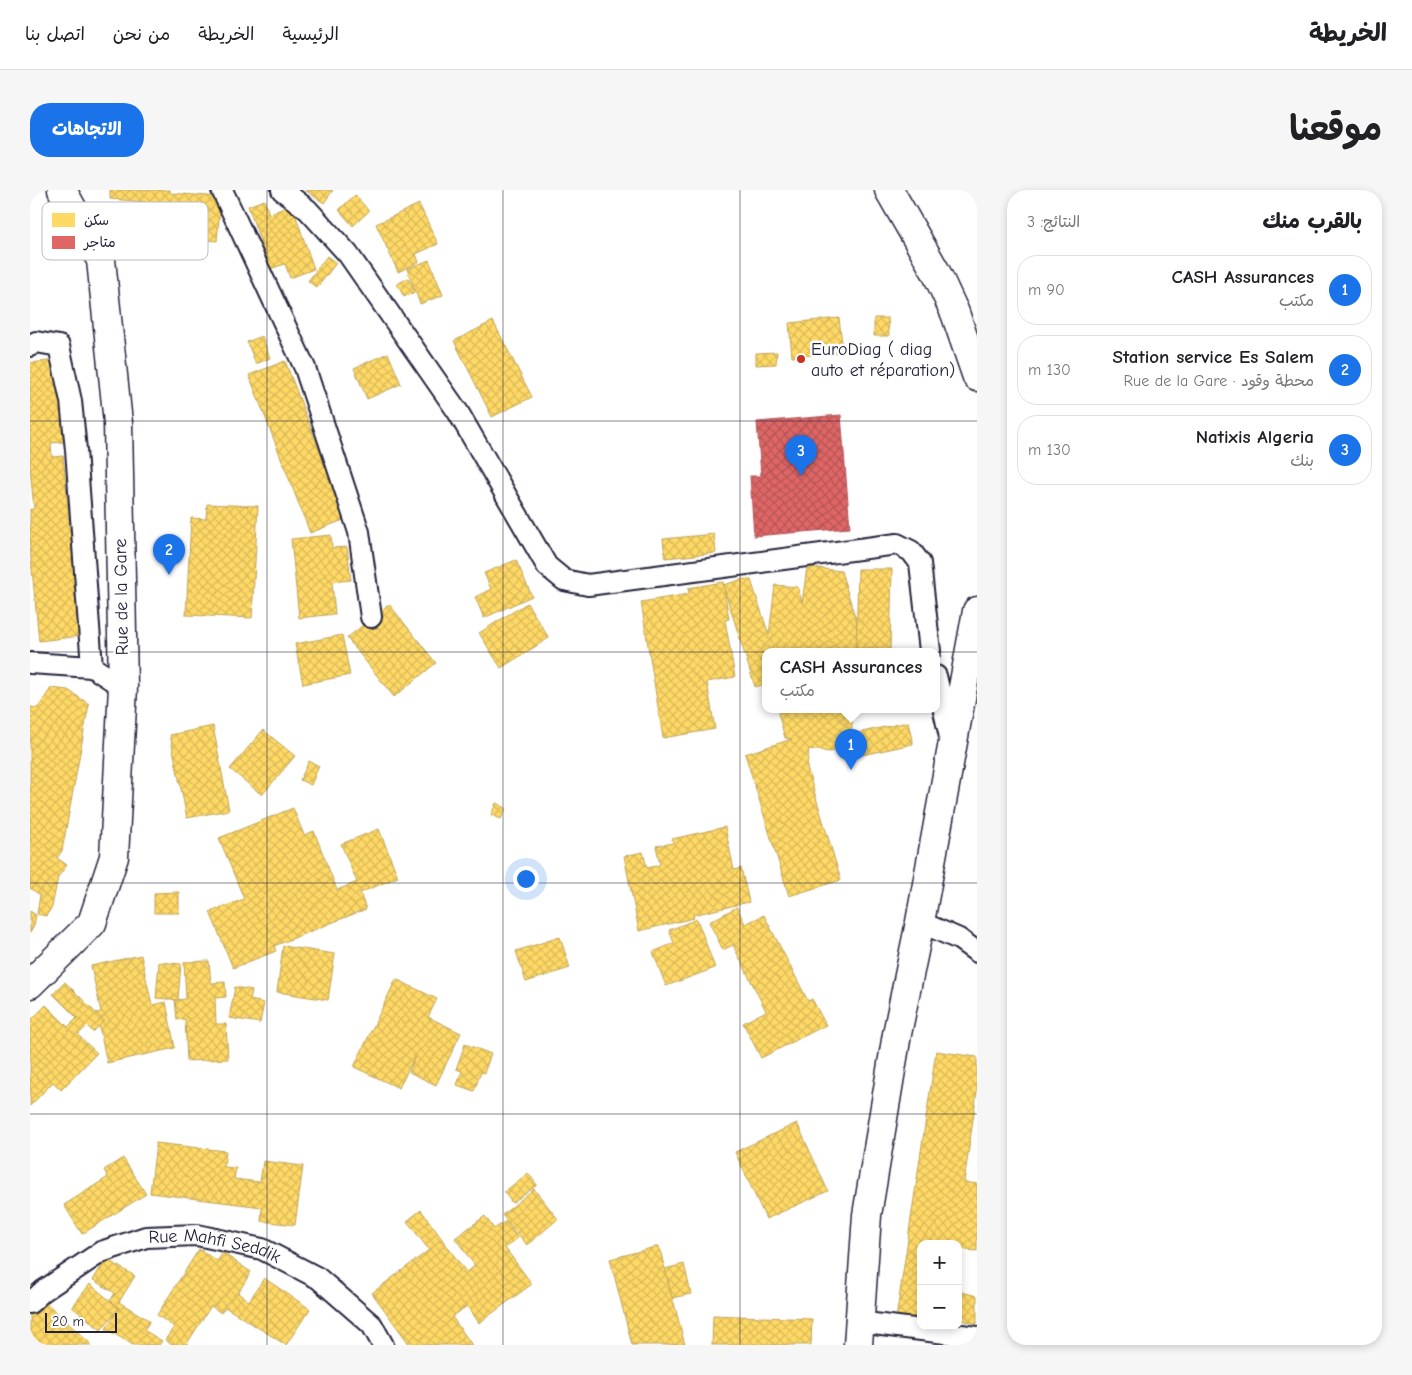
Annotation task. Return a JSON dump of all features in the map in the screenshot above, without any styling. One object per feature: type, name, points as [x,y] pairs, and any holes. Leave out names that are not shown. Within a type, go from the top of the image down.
[{"type":"main road","name":"Rue de la Gare","points":[[62,190],[69,202]]},
{"type":"main road","points":[[889,190],[936,272],[955,313],[977,378]]},
{"type":"main road","name":"Rue de la Gare","points":[[30,984],[92,923],[114,857],[123,686],[118,423],[101,260]]},
{"type":"main road","points":[[858,1333],[867,1215],[897,1034],[920,922],[977,611]]},
{"type":"street","points":[[222,190],[306,368],[359,532],[371,618]]},
{"type":"street","points":[[282,190],[308,210],[348,254],[458,412],[547,566],[564,580],[588,585],[897,544],[911,551],[920,563],[930,648]]},
{"type":"street","points":[[30,346],[36,342],[59,346],[71,401],[92,666]]},
{"type":"street","points":[[30,663],[92,666],[123,686]]},
{"type":"street","points":[[940,694],[952,746]]},
{"type":"street","points":[[920,922],[959,940],[977,952]]},
{"type":"street","name":"Rue Mahfi Seddik","points":[[30,1303],[102,1252],[146,1238],[198,1235],[262,1249],[318,1278],[372,1325],[383,1345]]},
{"type":"street","points":[[858,1333],[977,1337]]},
{"type":"building: سكن","points":[[110,190],[170,190],[170,193],[221,197],[217,241],[208,240],[208,202],[145,202],[110,199]]},
{"type":"building: سكن","points":[[305,190],[333,190],[324,203]]},
{"type":"building: سكن","points":[[355,195],[369,211],[353,226],[339,210]]},
{"type":"building: سكن","points":[[264,200],[269,214],[292,205],[314,269],[290,278],[285,264],[270,269],[248,206]]},
{"type":"building: سكن","points":[[419,204],[438,244],[416,254],[419,262],[398,272],[376,224]]},
{"type":"building: سكن","points":[[327,256],[336,263],[317,288],[308,281]]},
{"type":"building: سكن","points":[[429,260],[443,295],[420,304],[407,269]]},
{"type":"building: سكن","points":[[408,278],[415,292],[404,297],[397,284]]},
{"type":"building: سكن","points":[[839,318],[843,352],[792,357],[789,323]]},
{"type":"building: سكن","points":[[874,318],[888,318],[889,336],[874,336]]},
{"type":"building: سكن","points":[[493,321],[532,397],[492,417],[454,341]]},
{"type":"building: سكن","points":[[262,336],[270,358],[256,364],[247,342]]},
{"type":"building: سكن","points":[[777,352],[776,364],[756,365],[756,353]]},
{"type":"building: سكن","points":[[388,353],[401,384],[367,399],[354,368]]},
{"type":"building: سكن","points":[[57,360],[64,442],[51,443],[52,457],[63,456],[81,636],[39,641],[30,549],[30,509],[34,509],[30,468],[30,363]]},
{"type":"building: سكن","points":[[285,361],[346,519],[310,533],[249,375]]},
{"type":"building: سكن","points":[[207,504],[258,506],[252,618],[186,615],[191,518],[206,519]]},
{"type":"building: سكن","points":[[714,534],[716,553],[665,558],[663,539]]},
{"type":"building: سكن","points":[[331,535],[332,548],[347,547],[351,580],[332,582],[335,614],[299,618],[291,539]]},
{"type":"building: سكن","points":[[516,560],[532,596],[484,618],[475,597],[491,589],[484,573]]},
{"type":"building: سكن","points":[[807,567],[841,571],[862,639],[861,648],[762,648],[762,685],[755,687],[723,585],[744,579],[751,580],[769,635],[775,585],[798,587],[802,603]]},
{"type":"building: سكن","points":[[858,569],[892,569],[890,648],[856,648]]},
{"type":"building: سكن","points":[[723,582],[729,619],[725,620],[735,677],[707,682],[715,729],[663,738],[641,602],[689,594],[688,588]]},
{"type":"building: سكن","points":[[527,603],[549,638],[501,668],[479,633]]},
{"type":"building: سكن","points":[[389,604],[436,663],[394,697],[347,638]]},
{"type":"building: سكن","points":[[342,635],[350,675],[303,684],[295,644]]},
{"type":"building: سكن","points":[[51,688],[68,690],[89,704],[62,851],[57,858],[67,865],[58,877],[52,907],[46,916],[37,914],[40,895],[30,888],[30,707],[38,708]]},
{"type":"building: سكن","points":[[778,713],[853,713],[849,746],[830,752],[809,749],[807,768],[841,880],[789,896],[745,754],[792,739],[785,738]]},
{"type":"building: سكن","points":[[908,722],[913,744],[862,755],[857,733]]},
{"type":"building: سكن","points":[[213,726],[229,810],[187,818],[170,735]]},
{"type":"building: سكن","points":[[263,730],[295,756],[262,795],[230,769]]},
{"type":"building: سكن","points":[[309,761],[319,766],[311,785],[300,780]]},
{"type":"building: سكن","points":[[496,803],[506,808],[501,819],[491,815]]},
{"type":"building: سكن","points":[[293,808],[304,835],[314,831],[337,890],[357,882],[341,844],[379,829],[398,877],[360,893],[366,909],[274,946],[276,951],[233,968],[210,912],[244,899],[219,838]]},
{"type":"building: سكن","points":[[725,827],[734,870],[741,868],[749,902],[693,915],[694,918],[639,931],[624,856],[643,852],[647,868],[660,865],[656,846],[673,843],[672,839]]},
{"type":"building: سكن","points":[[179,892],[179,913],[154,913],[154,893]]},
{"type":"building: سكن","points":[[737,907],[745,924],[764,915],[808,1001],[812,999],[826,1025],[761,1058],[743,1023],[766,1011],[733,945],[723,950],[709,922]]},
{"type":"building: سكن","points":[[30,911],[36,915],[34,926],[30,933]]},
{"type":"building: سكن","points":[[697,919],[715,968],[666,986],[653,952],[674,943],[669,930]]},
{"type":"building: سكن","points":[[560,937],[570,968],[526,982],[516,951]]},
{"type":"building: سكن","points":[[283,946],[335,954],[328,1000],[277,992]]},
{"type":"building: سكن","points":[[141,955],[152,1005],[166,1002],[175,1048],[107,1063],[96,1013],[101,1012],[91,966]]},
{"type":"building: سكن","points":[[209,961],[211,983],[225,982],[226,997],[215,998],[216,1024],[226,1024],[228,1059],[187,1061],[185,1019],[177,1020],[175,1000],[186,999],[184,962]]},
{"type":"building: سكن","points":[[159,962],[181,964],[178,1000],[156,998]]},
{"type":"building: سكن","points":[[396,979],[437,999],[428,1017],[461,1033],[436,1085],[409,1072],[415,1056],[399,1088],[354,1067]]},
{"type":"building: سكن","points":[[65,982],[104,1021],[93,1032],[87,1026],[78,1035],[97,1053],[61,1090],[53,1082],[30,1106],[30,1021],[46,1005],[68,1027],[77,1018],[53,994]]},
{"type":"building: سكن","points":[[235,987],[252,990],[250,1000],[264,1003],[260,1023],[229,1018]]},
{"type":"building: سكن","points":[[465,1044],[491,1054],[484,1073],[481,1072],[474,1091],[457,1085],[462,1071],[456,1069]]},
{"type":"building: سكن","points":[[936,1051],[977,1057],[977,1092],[964,1182],[977,1184],[977,1251],[962,1249],[962,1240],[917,1240],[917,1322],[896,1319]]},
{"type":"building: سكن","points":[[797,1123],[828,1191],[766,1219],[735,1152]]},
{"type":"building: سكن","points":[[156,1143],[226,1151],[224,1167],[236,1168],[234,1179],[260,1182],[263,1161],[303,1166],[295,1225],[261,1221],[262,1207],[150,1193]]},
{"type":"building: سكن","points":[[123,1158],[146,1194],[82,1234],[64,1205],[108,1177],[104,1170]]},
{"type":"building: سكن","points":[[528,1173],[537,1185],[512,1203],[504,1192]]},
{"type":"building: سكن","points":[[534,1189],[558,1219],[527,1245],[502,1215]]},
{"type":"building: سكن","points":[[421,1210],[466,1272],[475,1266],[455,1238],[485,1216],[494,1229],[506,1221],[518,1238],[505,1248],[532,1284],[479,1323],[467,1306],[452,1317],[472,1345],[410,1345],[372,1293],[429,1250],[407,1221]]},
{"type":"building: سكن","points":[[659,1246],[685,1345],[632,1345],[610,1259]]},
{"type":"building: سكن","points":[[199,1249],[217,1261],[223,1253],[251,1272],[238,1293],[249,1301],[264,1278],[310,1309],[286,1345],[225,1307],[221,1313],[211,1306],[186,1345],[172,1345],[165,1340],[174,1327],[157,1315]]},
{"type":"building: سكن","points":[[106,1259],[135,1276],[119,1302],[150,1321],[144,1330],[162,1341],[159,1345],[133,1345],[106,1329],[118,1309],[109,1303],[115,1293],[93,1280]]},
{"type":"building: سكن","points":[[684,1264],[691,1294],[672,1298],[665,1269]]},
{"type":"building: سكن","points":[[90,1284],[119,1308],[101,1330],[72,1307]]},
{"type":"building: سكن","points":[[962,1292],[977,1296],[977,1324],[962,1320]]},
{"type":"building: سكن","points":[[41,1298],[92,1345],[30,1345],[30,1310]]},
{"type":"building: سكن","points":[[713,1315],[812,1319],[811,1345],[712,1345]]},
{"type":"building: متاجر","points":[[841,415],[850,528],[754,536],[750,476],[761,476],[757,422]]},
{"type":"place","name":"EuroDiag ( diag auto et réparation)","points":[[801,359]]},
{"type":"place","name":"Natixis Algeria","points":[[801,476]]},
{"type":"place","name":"Station service Es Salem","points":[[169,575]]},
{"type":"place","name":"CASH Assurances","points":[[851,770]]}]
